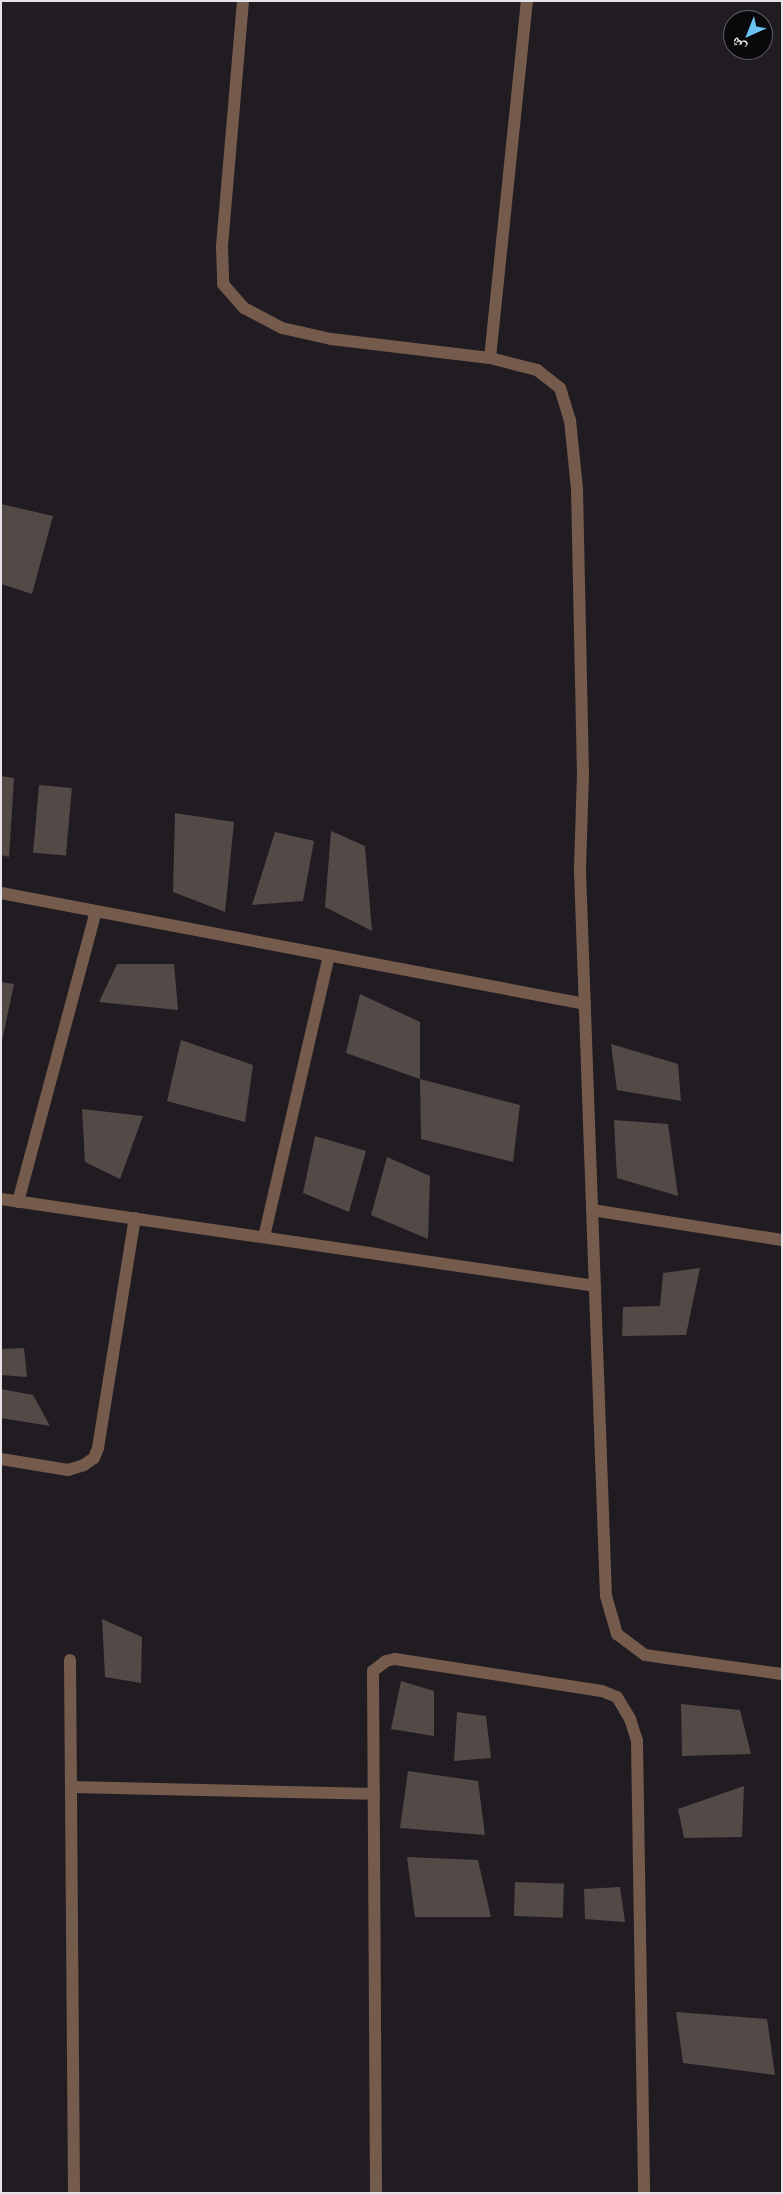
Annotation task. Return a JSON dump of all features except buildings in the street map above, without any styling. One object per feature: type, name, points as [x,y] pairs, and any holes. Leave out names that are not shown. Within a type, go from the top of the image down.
[{"type":"street","points":[[243,1],[222,247],[224,284],[244,308],[282,328],[331,339],[490,358],[537,370],[560,388],[570,420],[577,489],[583,772],[580,871],[606,1596],[617,1634],[645,1655],[782,1674]]},
{"type":"street","points":[[490,358],[527,1]]},
{"type":"street","points":[[1,893],[585,1004]]},
{"type":"street","points":[[18,1202],[96,911]]},
{"type":"street","points":[[264,1237],[329,956]]},
{"type":"street","points":[[1,1199],[595,1286]]},
{"type":"street","points":[[592,1210],[782,1240]]},
{"type":"street","points":[[1,1459],[68,1470],[84,1465],[94,1458],[98,1448],[135,1218]]},
{"type":"street","points":[[376,2193],[373,1671],[386,1661],[395,1659],[602,1691],[616,1698],[624,1707],[637,1741],[644,2193]]},
{"type":"street","points":[[70,1660],[74,2193]]},
{"type":"street","points":[[71,1787],[374,1794]]}]
